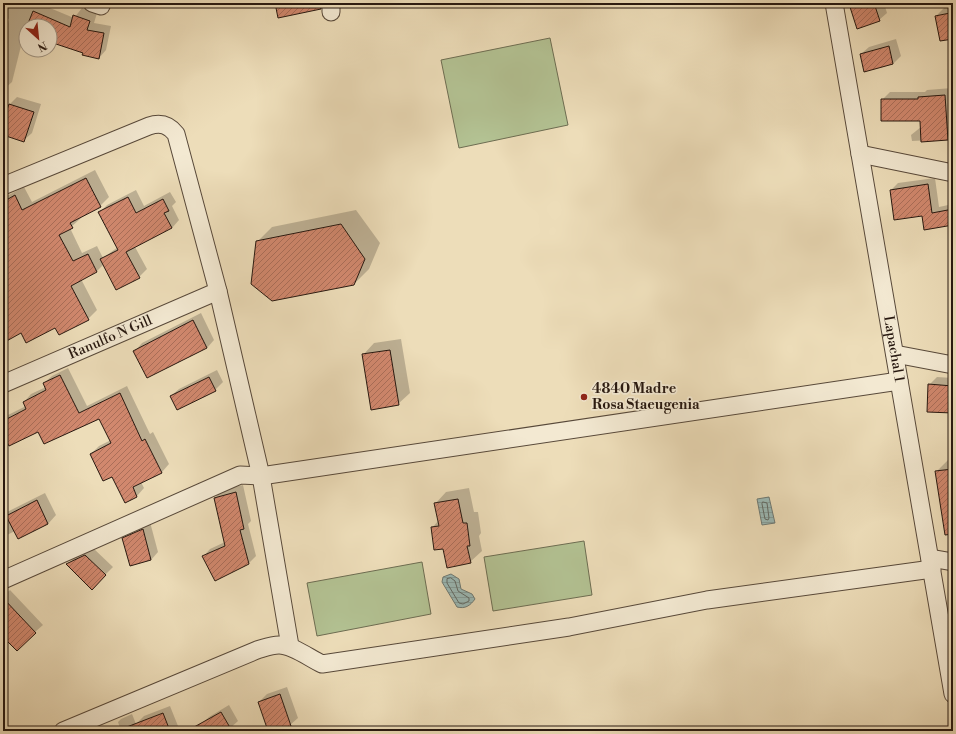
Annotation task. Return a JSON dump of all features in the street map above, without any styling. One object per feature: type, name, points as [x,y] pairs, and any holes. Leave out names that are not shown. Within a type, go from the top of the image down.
[{"type":"street","name":"Lapachal 1","points":[[834,3],[953,694]]},
{"type":"street","points":[[3,186],[149,126],[164,124],[172,128],[176,134],[218,291],[261,476],[290,646]]},
{"type":"street","points":[[860,154],[953,173]]},
{"type":"street","name":"Ranulfo N Gill","points":[[3,384],[218,291]]},
{"type":"street","points":[[894,354],[953,365]]},
{"type":"street","points":[[3,580],[240,475],[261,476],[899,381]]},
{"type":"street","points":[[63,731],[257,650],[277,645],[290,646],[322,664],[569,626],[707,600],[931,564],[953,562]]},
{"type":"green space","points":[[550,38],[568,125],[459,148],[441,60]]},
{"type":"green space","points":[[584,541],[592,595],[493,611],[484,557]]},
{"type":"green space","points":[[422,562],[431,614],[317,636],[307,583]]},
{"type":"water","points":[[769,497],[775,523],[762,525],[757,499]]},
{"type":"water","points":[[451,574],[459,579],[461,589],[472,594],[475,599],[467,606],[462,608],[457,607],[442,582],[443,577]]},
{"type":"building","points":[[275,3],[320,3],[321,9],[278,18]]},
{"type":"building","points":[[862,3],[874,3],[880,21],[857,29],[850,7]]},
{"type":"building","points":[[33,11],[49,18],[30,18]]},
{"type":"building","points":[[950,13],[953,39],[940,41],[935,16]]},
{"type":"building","points":[[73,15],[90,21],[87,30],[104,33],[99,59],[82,55],[83,53],[58,45],[58,22],[70,27]]},
{"type":"building","points":[[889,46],[893,64],[864,72],[860,54]]},
{"type":"building","points":[[945,95],[948,140],[921,142],[920,121],[881,121],[881,99],[918,99],[918,97]]},
{"type":"building","points":[[9,104],[34,112],[24,142],[3,135],[3,122]]},
{"type":"building","points":[[86,178],[101,207],[70,223],[73,228],[59,235],[73,261],[88,254],[97,272],[71,286],[89,320],[59,335],[55,328],[26,343],[21,333],[3,343],[3,202],[15,195],[22,210]]},
{"type":"building","points":[[928,184],[932,213],[953,209],[953,225],[924,230],[922,216],[894,220],[890,190]]},
{"type":"building","points":[[128,197],[136,213],[163,199],[169,211],[164,213],[172,228],[126,252],[140,278],[116,290],[100,259],[118,250],[98,212]]},
{"type":"building","points":[[341,224],[365,259],[354,285],[272,301],[251,284],[256,241]]},
{"type":"building","points":[[193,320],[207,348],[147,378],[133,351]]},
{"type":"building","points":[[390,350],[399,405],[371,410],[362,354]]},
{"type":"building","points":[[60,375],[79,413],[120,393],[142,441],[145,439],[162,473],[133,487],[137,497],[125,503],[112,477],[103,481],[90,454],[111,443],[99,419],[44,444],[38,432],[9,446],[3,434],[3,421],[26,409],[23,402],[46,390],[43,383]]},
{"type":"building","points":[[209,377],[216,391],[177,410],[170,396]]},
{"type":"building","points":[[928,384],[953,386],[953,413],[927,412]]},
{"type":"building","points":[[953,469],[953,534],[945,535],[935,471]]},
{"type":"building","points":[[236,492],[244,529],[240,530],[249,564],[215,581],[202,556],[225,546],[214,498]]},
{"type":"building","points":[[458,499],[463,523],[467,523],[470,546],[467,546],[471,563],[447,568],[443,549],[434,550],[431,527],[439,526],[434,503]]},
{"type":"building","points":[[37,500],[48,524],[18,539],[6,516]]},
{"type":"building","points":[[143,529],[151,560],[130,566],[122,538]]},
{"type":"building","points":[[85,555],[106,575],[92,590],[66,564]]},
{"type":"building","points":[[3,598],[36,633],[17,651],[3,637]]},
{"type":"building","points":[[280,694],[291,726],[277,731],[268,731],[258,702]]},
{"type":"building","points":[[221,712],[232,731],[187,731]]},
{"type":"building","points":[[163,713],[170,731],[119,731],[119,730]]},
{"type":"place","name":"4840 Madre Rosa Staeugenia","points":[[584,397]]}]
